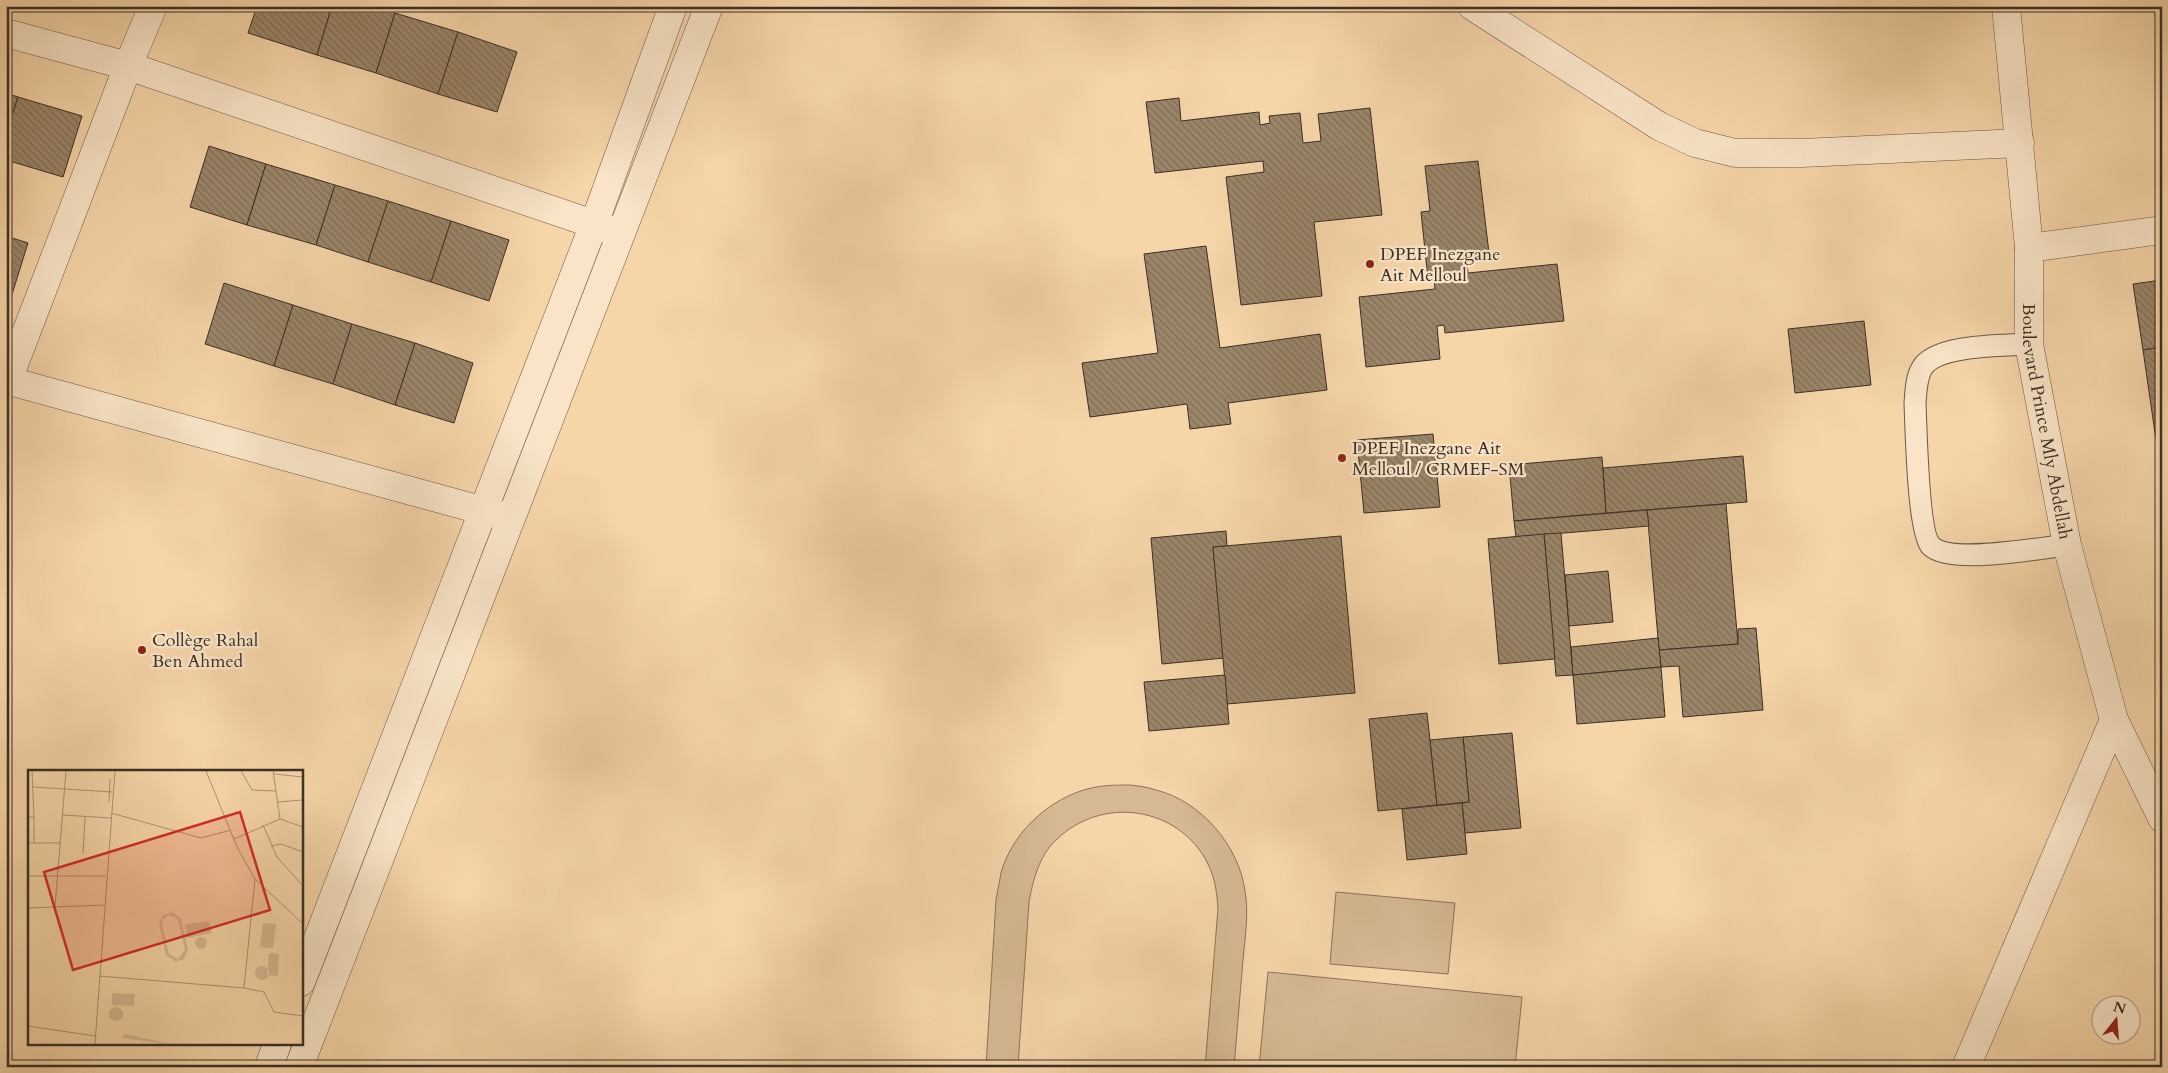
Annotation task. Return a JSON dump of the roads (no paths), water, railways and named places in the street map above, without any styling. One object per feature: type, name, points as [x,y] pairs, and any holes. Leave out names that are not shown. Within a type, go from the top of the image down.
[{"type":"street","points":[[154,6],[128,66],[7,380],[512,518]]},
{"type":"street","points":[[1472,6],[1659,126],[1696,143],[1735,152],[1802,153],[2020,143]]},
{"type":"street","name":"Boulevard Prince Mly Abdellah","points":[[2006,6],[2029,248],[2030,344],[2067,545],[2114,720],[2162,818]]},
{"type":"street","points":[[299,1067],[706,16],[671,10],[594,224],[302,979]]},
{"type":"street","points":[[6,33],[128,66],[621,234]]},
{"type":"street","points":[[628,130],[658,139]]},
{"type":"street","points":[[2029,248],[2162,230]]},
{"type":"street","points":[[1966,1067],[2114,720]]},
{"type":"street","points":[[268,1067],[276,1046]]},
{"type":"lane","points":[[2030,344],[1958,350],[1930,359],[1922,368],[1917,384],[1915,402],[1923,527],[1931,546],[1940,552],[1962,556],[2067,545]]},
{"type":"place","name":"DPEF Inezgane Ait Melloul","points":[[1370,264]]},
{"type":"place","name":"DPEF Inezgane Ait Melloul / CRMEF-SM","points":[[1342,458]]},
{"type":"place","name":"Collège Rahal Ben Ahmed","points":[[142,650]]}]
